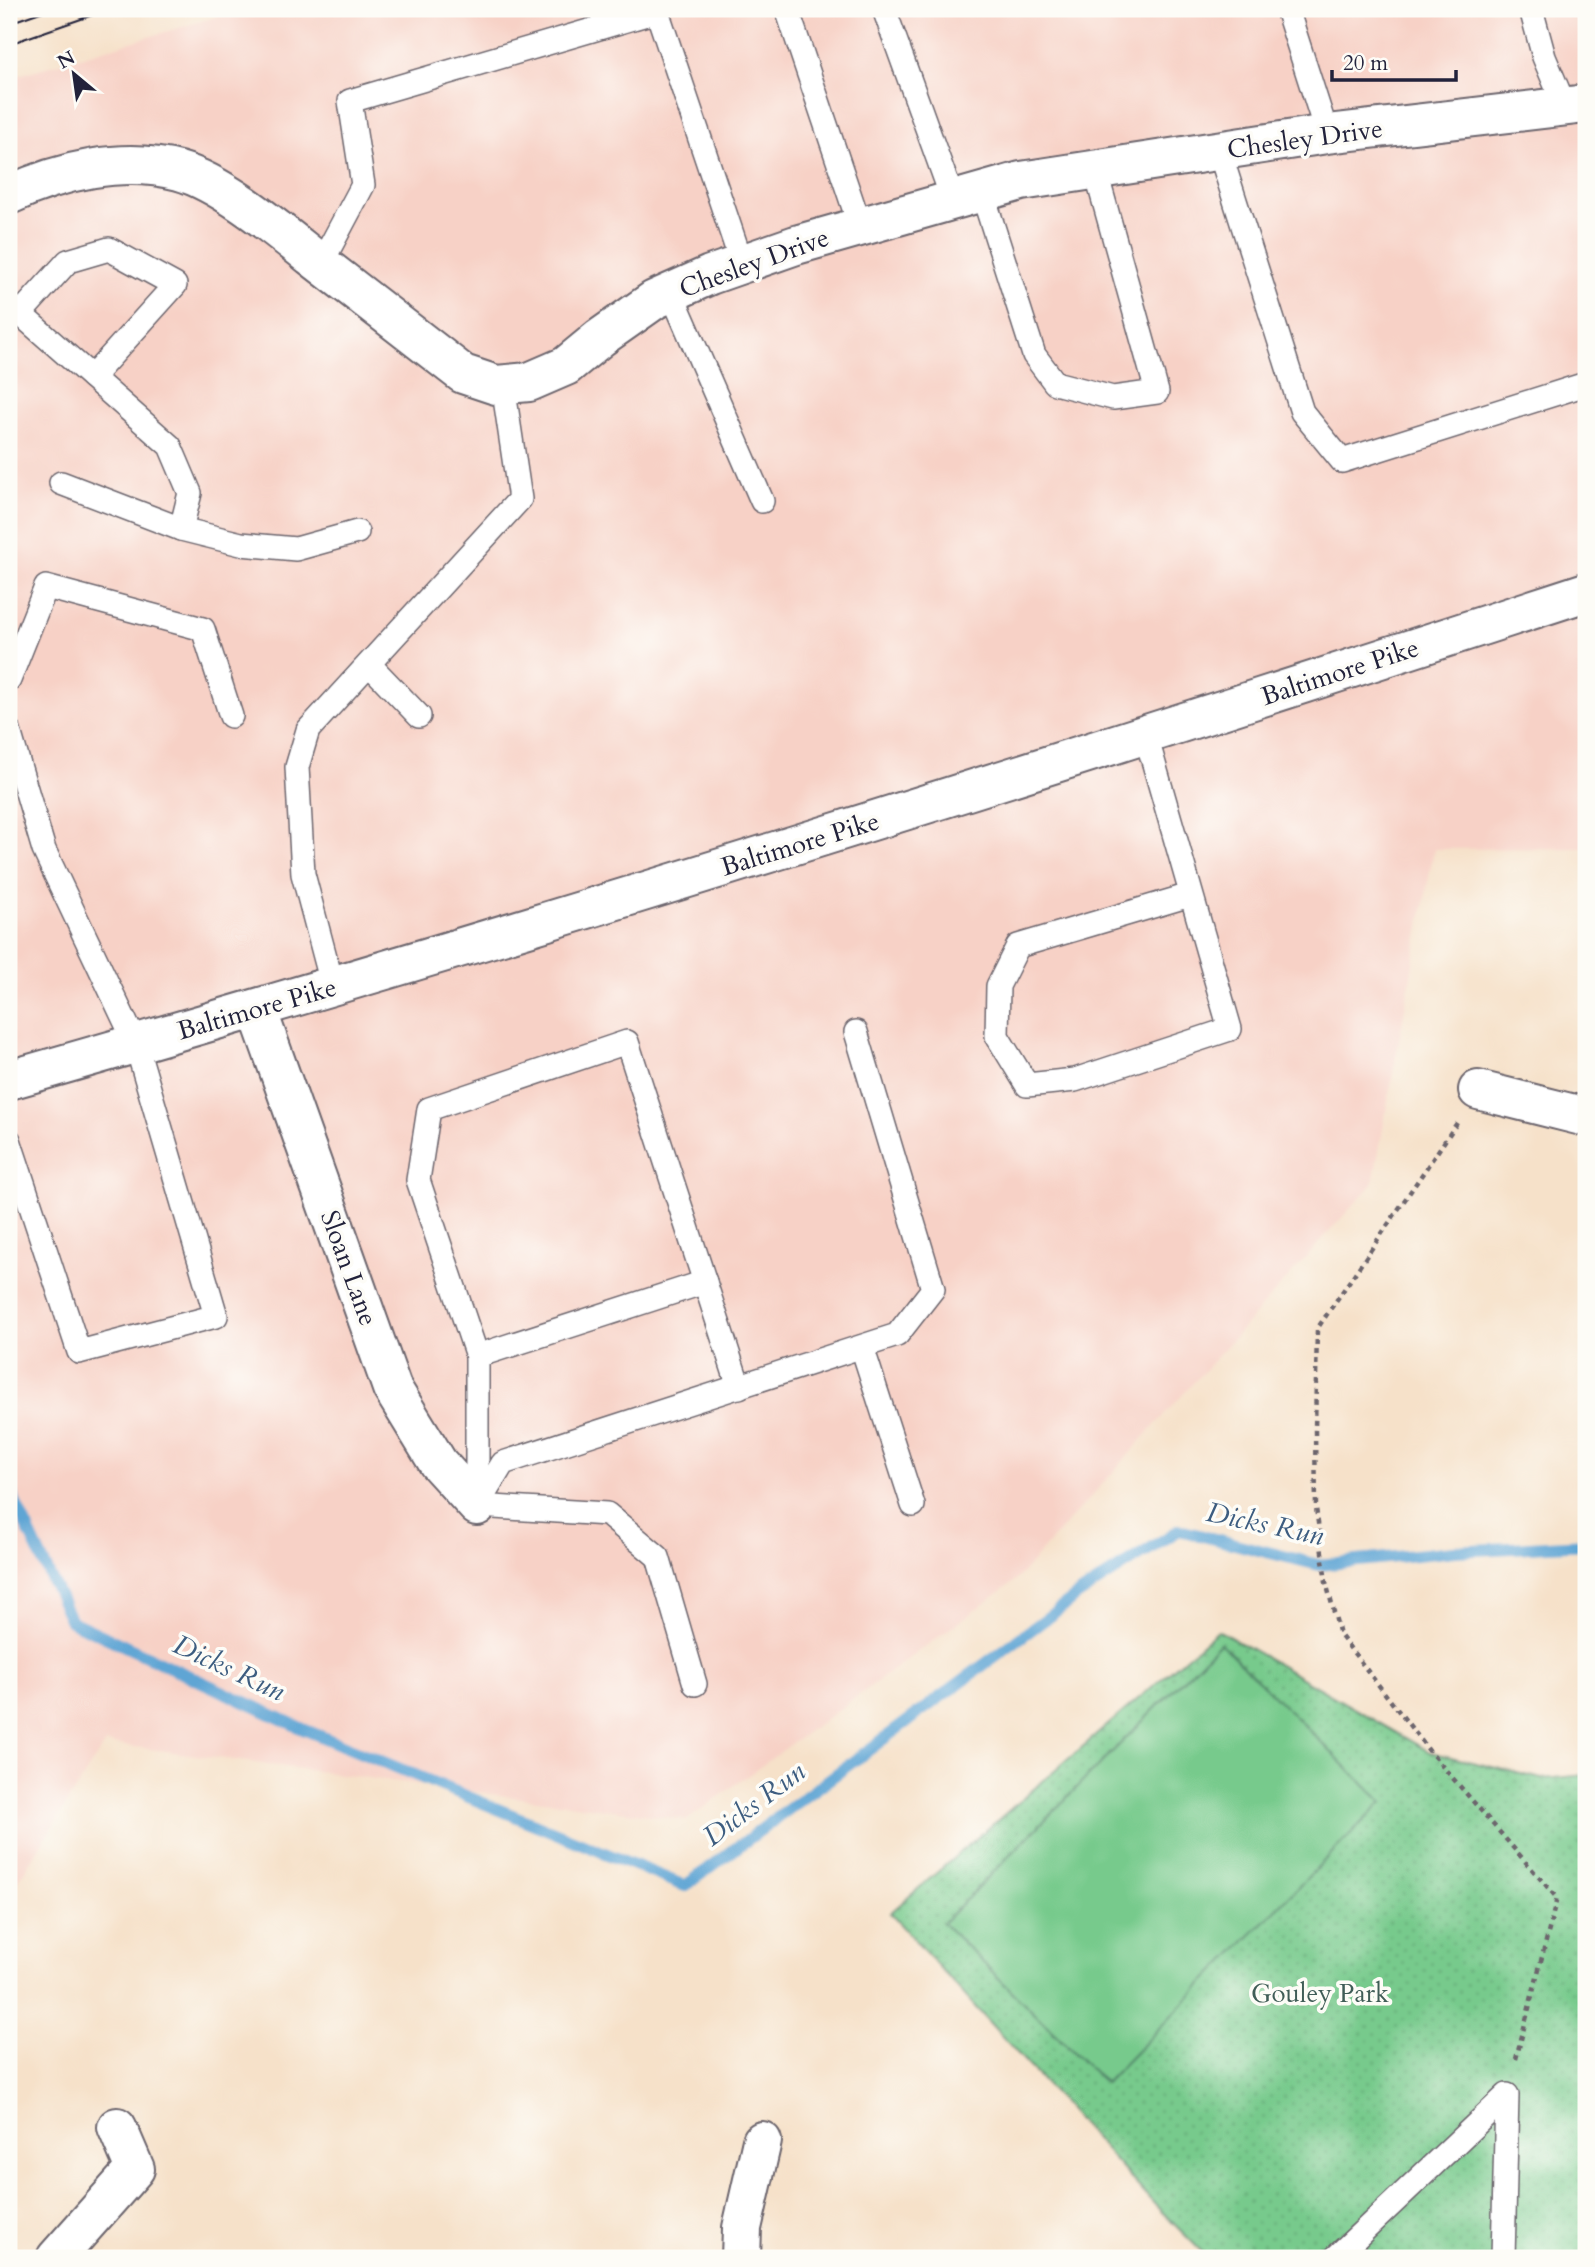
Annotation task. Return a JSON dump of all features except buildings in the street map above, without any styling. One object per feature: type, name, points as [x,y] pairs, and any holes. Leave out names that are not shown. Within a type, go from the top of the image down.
[{"type":"street","name":"Chesley Drive","points":[[9,195],[29,185],[108,166],[141,164],[181,171],[217,189],[262,218],[463,374],[503,385],[529,382],[566,366],[654,300],[742,264],[860,226],[1021,181],[1327,134],[1576,105]]},
{"type":"street","name":"Baltimore Pike","points":[[9,1080],[624,900],[1146,736],[1586,592]]},
{"type":"street","name":"Sloan Lane","points":[[257,1009],[392,1388],[438,1464],[477,1506]]},
{"type":"street","points":[[1478,1090],[1586,1118]]},
{"type":"street","points":[[56,2258],[135,2169],[117,2127]]},
{"type":"street","points":[[741,2258],[742,2228],[762,2141]]},
{"type":"lane","points":[[787,9],[860,226]]},
{"type":"lane","points":[[884,9],[968,196],[1034,355],[1055,383],[1113,398],[1157,392],[1095,169]]},
{"type":"lane","points":[[1287,9],[1327,134]]},
{"type":"lane","points":[[1531,9],[1544,57],[1576,105]]},
{"type":"lane","points":[[321,264],[363,185],[350,101],[657,11],[742,264]]},
{"type":"lane","points":[[1219,150],[1302,412],[1342,461],[1586,384]]},
{"type":"lane","points":[[92,377],[175,285],[109,249],[68,261],[14,309],[170,446],[190,493],[181,528]]},
{"type":"lane","points":[[671,292],[762,501]]},
{"type":"lane","points":[[333,987],[303,874],[297,767],[308,730],[520,499],[503,385]]},
{"type":"lane","points":[[61,483],[181,528],[241,544],[296,549],[357,532]]},
{"type":"lane","points":[[9,680],[46,587],[203,629],[231,716]]},
{"type":"lane","points":[[369,664],[419,716]]},
{"type":"lane","points":[[9,731],[44,850],[136,1044],[216,1316],[79,1352],[9,1140]]},
{"type":"lane","points":[[1146,736],[1230,1029],[1075,1080],[1027,1084],[997,1036],[998,986],[1018,947],[1190,895]]},
{"type":"lane","points":[[477,1506],[503,1463],[897,1335],[933,1289],[856,1032]]},
{"type":"lane","points":[[477,1506],[477,1356],[418,1180],[429,1109],[627,1042],[739,1387]]},
{"type":"lane","points":[[477,1356],[705,1282]]},
{"type":"lane","points":[[862,1347],[912,1505]]},
{"type":"lane","points":[[477,1506],[607,1514],[658,1557],[695,1684]]},
{"type":"lane","points":[[1335,2258],[1507,2095]]},
{"type":"lane","points":[[1503,2258],[1507,2095]]},
{"type":"path","points":[[1478,1090],[1317,1329],[1316,1508],[1326,1582],[1339,1635],[1430,1752],[1557,1898],[1507,2095]]},
{"type":"shaded area","points":[[243,9],[1586,9],[1586,848],[1434,849],[1373,1183],[1015,1581],[687,1820],[105,1743],[9,1895],[9,78]]},
{"type":"green space","name":"Gouley Park","points":[[1218,1630],[1430,1752],[1542,1779],[1586,1775],[1586,2258],[1208,2258],[1157,2207],[890,1913]]},
{"type":"green space","points":[[1220,1643],[1382,1802],[1105,2083],[943,1923]]},
{"type":"waterway","name":"Dicks Run","points":[[9,1489],[71,1621],[303,1729],[685,1886],[1078,1595],[1179,1530],[1319,1565],[1454,1551],[1586,1544]]},
{"type":"tram line","points":[[9,23],[49,9]]},
{"type":"tram line","points":[[9,44],[110,9]]}]
